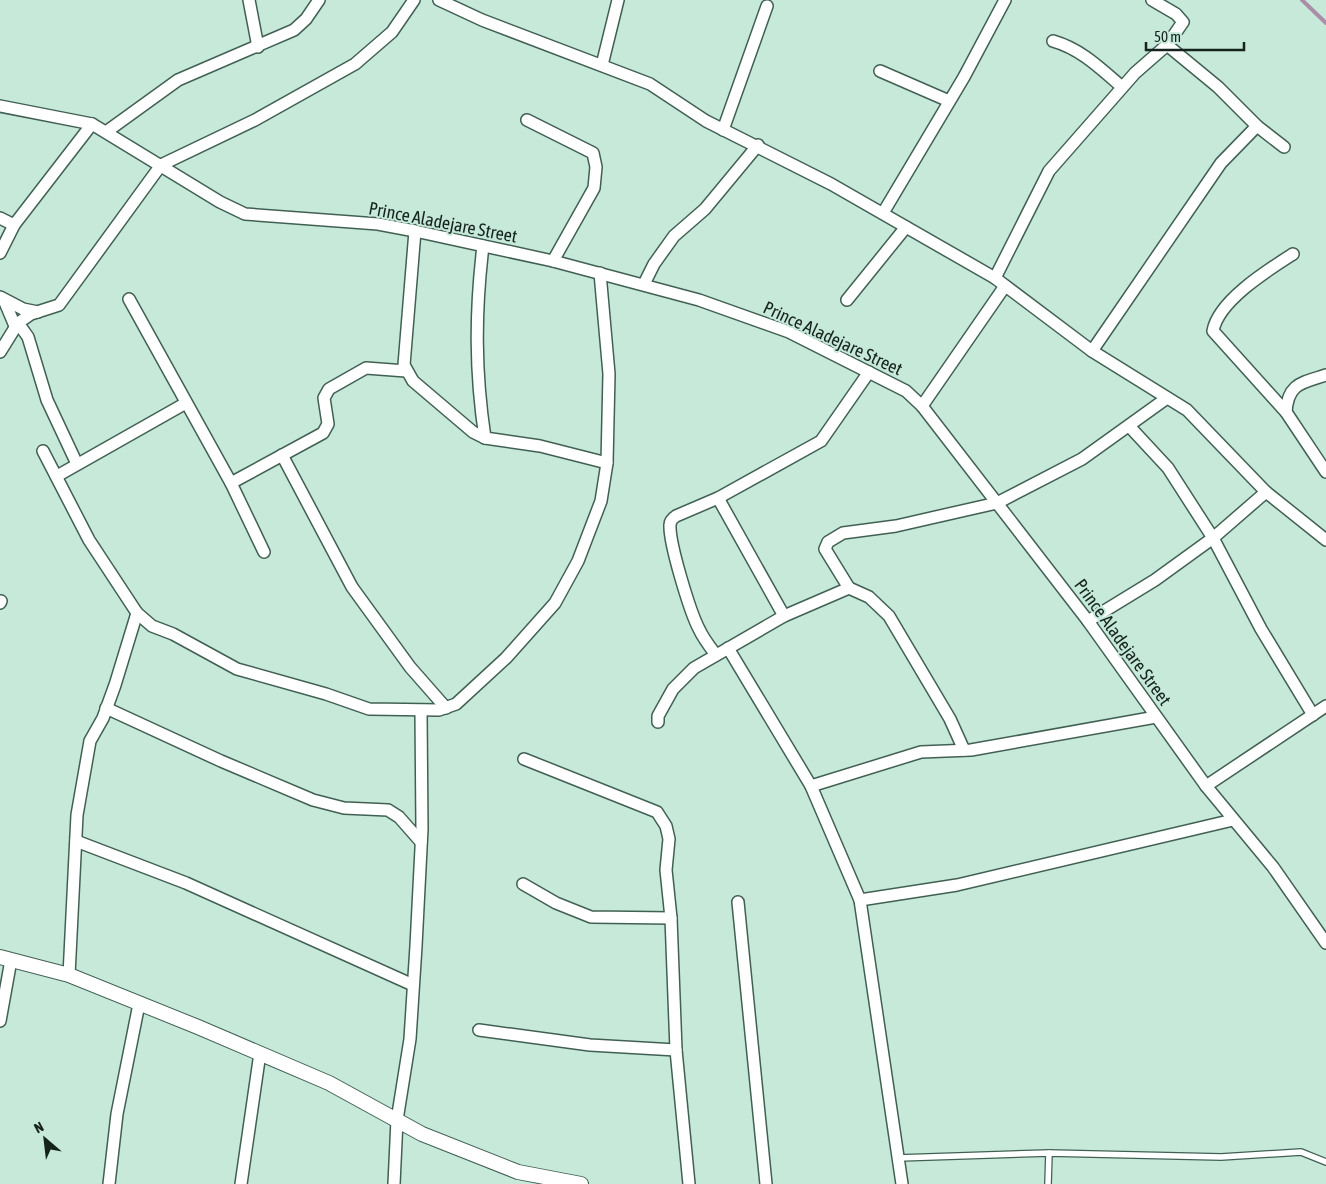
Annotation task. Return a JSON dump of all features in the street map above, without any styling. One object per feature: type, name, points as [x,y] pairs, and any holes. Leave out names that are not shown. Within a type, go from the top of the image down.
[{"type":"street","points":[[249,0],[258,47]]},
{"type":"street","points":[[106,132],[178,80],[294,30],[306,19],[319,0]]},
{"type":"street","points":[[0,352],[17,325],[31,314],[59,305],[161,165],[255,120],[355,64],[392,32],[414,0]]},
{"type":"street","points":[[439,0],[482,20],[650,84],[723,130],[758,145],[883,213],[995,278],[1092,351],[1195,416],[1266,492],[1326,540]]},
{"type":"street","points":[[602,65],[618,0]]},
{"type":"street","points":[[883,213],[949,101],[1005,0]]},
{"type":"street","points":[[995,278],[1049,172],[1104,112],[1122,87],[1167,45],[1183,20],[1152,0]]},
{"type":"street","points":[[723,130],[767,6]]},
{"type":"street","points":[[1053,40],[1068,45],[1082,53],[1122,87]]},
{"type":"street","points":[[1167,45],[1218,87],[1257,126],[1284,147]]},
{"type":"street","points":[[880,71],[949,101]]},
{"type":"street","name":"Prince Aladejare Street","points":[[0,106],[92,124],[220,202],[244,214],[378,224],[553,261],[644,284],[698,300],[789,332],[906,391],[922,406],[1088,620],[1206,786],[1273,867],[1326,943]]},
{"type":"street","points":[[528,120],[593,153],[596,167],[594,188],[553,261]]},
{"type":"street","points":[[0,253],[14,225],[92,124]]},
{"type":"street","points":[[1092,351],[1221,163],[1257,126]]},
{"type":"street","points":[[644,284],[654,264],[674,236],[704,209],[758,145]]},
{"type":"street","points":[[0,218],[14,225]]},
{"type":"street","points":[[847,300],[906,227]]},
{"type":"street","points":[[415,231],[404,365],[413,381],[465,426],[485,438],[540,446],[607,462]]},
{"type":"street","points":[[484,246],[478,290],[477,386],[485,438]]},
{"type":"street","points":[[1294,254],[1271,268],[1222,310],[1215,321],[1213,331],[1286,412],[1326,472]]},
{"type":"street","points":[[43,451],[89,540],[137,613],[152,626],[173,634],[237,669],[326,694],[369,709],[421,712],[446,708],[456,704],[506,658],[555,603],[578,560],[600,501],[607,462],[609,374],[600,273]]},
{"type":"street","points":[[922,406],[1004,286]]},
{"type":"street","points":[[2,298],[23,309],[38,312]]},
{"type":"street","points":[[2,298],[17,325],[28,338],[47,400],[77,464]]},
{"type":"street","points":[[129,299],[231,483],[264,552]]},
{"type":"street","points":[[231,483],[324,433],[328,424],[324,398],[329,389],[366,368],[406,371]]},
{"type":"street","points":[[716,655],[696,622],[674,553],[670,525],[676,516],[718,498],[821,441],[869,372]]},
{"type":"street","points":[[1286,412],[1287,400],[1295,387],[1326,374]]},
{"type":"street","points":[[964,750],[950,720],[889,616],[869,597],[849,588],[825,550],[826,544],[843,533],[896,526],[997,503],[1082,459],[1168,398]]},
{"type":"street","points":[[57,476],[186,403]]},
{"type":"street","points":[[1129,426],[1168,468],[1213,538],[1261,630],[1313,715]]},
{"type":"street","points":[[282,455],[352,587],[410,667],[446,708]]},
{"type":"street","points":[[1088,620],[1155,580],[1213,538],[1266,492]]},
{"type":"street","points":[[718,498],[784,616]]},
{"type":"street","points":[[658,722],[673,689],[694,668],[784,616],[849,588]]},
{"type":"street","points":[[69,975],[77,815],[90,741],[106,708],[137,613]]},
{"type":"street","points":[[728,648],[811,786],[860,900],[902,1184]]},
{"type":"street","points":[[1206,786],[1326,706]]},
{"type":"street","points":[[106,708],[221,761],[313,800],[344,808],[388,810],[399,817],[421,842]]},
{"type":"street","points":[[394,1184],[397,1120],[410,1038],[421,842],[421,712]]},
{"type":"street","points":[[811,786],[920,752],[964,750],[1156,718]]},
{"type":"street","points":[[524,759],[657,812],[666,826],[669,840],[666,870],[671,918],[676,1050],[689,1184]]},
{"type":"street","points":[[860,900],[957,885],[1234,820]]},
{"type":"street","points":[[76,841],[186,883],[413,985]]},
{"type":"street","points":[[524,884],[556,903],[591,917],[671,918]]},
{"type":"street","points":[[738,902],[766,1184]]},
{"type":"street","points":[[0,1021],[6,958],[69,975],[260,1053],[329,1082],[422,1134],[518,1172],[581,1184]]},
{"type":"street","points":[[109,1184],[117,1114],[138,1004]]},
{"type":"street","points":[[478,1030],[590,1045],[676,1050]]},
{"type":"street","points":[[241,1184],[260,1053]]},
{"type":"lane","points":[[898,1158],[1049,1153],[1221,1157],[1301,1152],[1326,1162]]},
{"type":"lane","points":[[1048,1184],[1049,1153]]},
{"type":"waterway","points":[[1302,0],[1326,23]]}]
